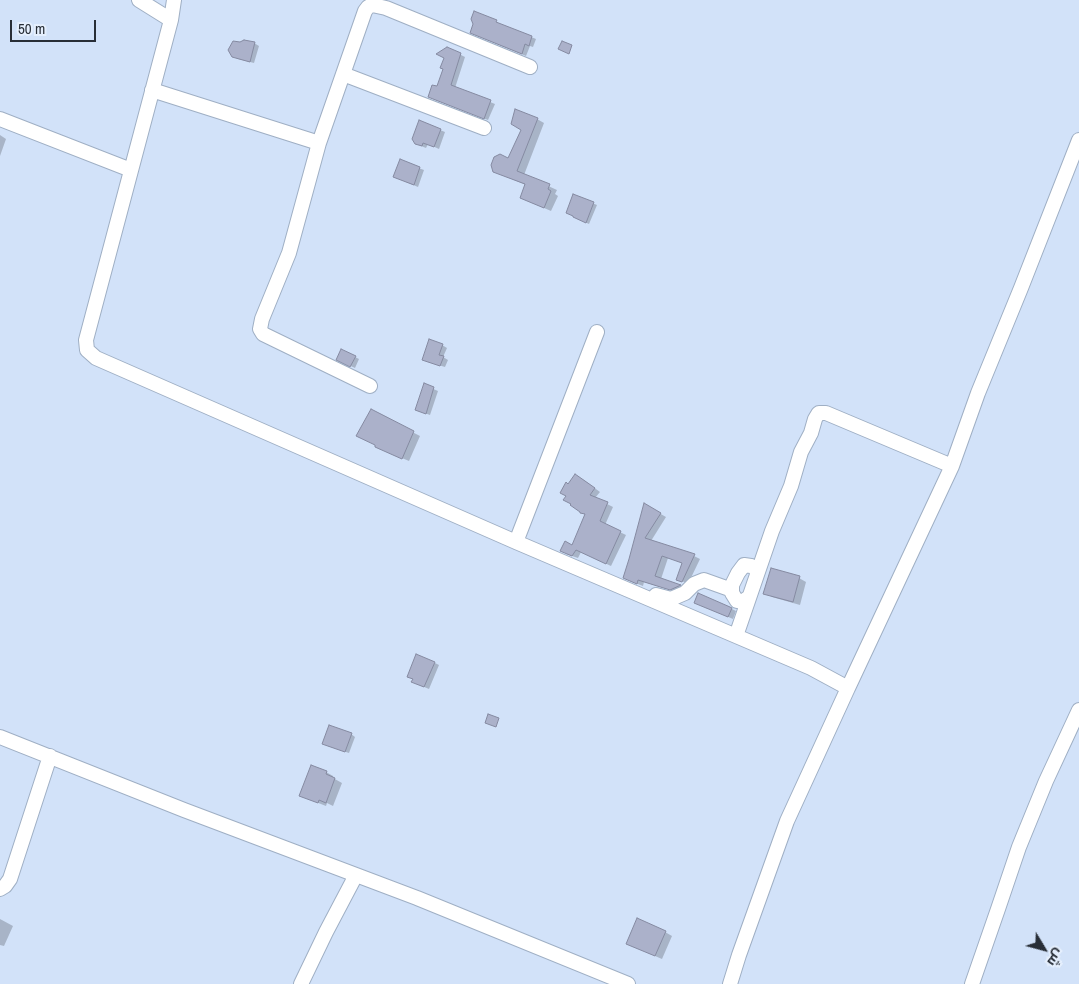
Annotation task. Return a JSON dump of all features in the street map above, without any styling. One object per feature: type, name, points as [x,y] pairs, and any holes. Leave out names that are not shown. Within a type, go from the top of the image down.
[{"type":"street","points":[[139,0],[170,20]]},
{"type":"street","points":[[174,0],[86,340],[88,350],[96,358],[516,542],[811,668],[848,688]]},
{"type":"street","points":[[370,386],[261,332],[262,319],[288,253],[319,143],[365,11],[368,6],[372,5],[386,8],[530,67]]},
{"type":"street","points":[[343,74],[484,128]]},
{"type":"street","points":[[152,90],[319,143]]},
{"type":"street","points":[[0,119],[131,170]]},
{"type":"street","points":[[730,984],[787,820],[952,466],[978,393],[1079,140]]},
{"type":"street","points":[[516,542],[597,332]]},
{"type":"street","points":[[736,636],[772,531],[791,486],[801,452],[811,433],[815,419],[820,413],[826,413],[952,466]]},
{"type":"street","points":[[749,597],[742,602],[737,601],[732,593],[732,586],[744,565],[758,570]]},
{"type":"street","points":[[641,595],[656,595],[671,599],[685,593],[694,584],[704,580],[732,590]]},
{"type":"street","points":[[972,984],[1019,847],[1046,781],[1079,710]]},
{"type":"street","points":[[0,736],[193,813],[417,898],[628,984]]},
{"type":"street","points":[[0,889],[10,879],[50,756]]},
{"type":"street","points":[[301,984],[356,875]]},
{"type":"building","points":[[474,11],[532,36],[529,46],[525,44],[522,54],[470,33],[473,24],[471,19]]},
{"type":"building","points":[[244,40],[255,42],[250,62],[232,57],[228,50],[233,41],[240,42]]},
{"type":"building","points":[[562,41],[572,45],[569,54],[558,49]]},
{"type":"building","points":[[447,47],[461,53],[451,85],[491,100],[484,119],[428,97],[432,85],[437,86],[443,69],[440,68],[444,58],[436,54]]},
{"type":"building","points":[[515,109],[538,118],[517,171],[550,184],[548,189],[551,191],[544,208],[520,198],[525,184],[493,172],[491,165],[494,157],[500,154],[508,158],[521,130],[511,124]]},
{"type":"building","points":[[419,120],[441,129],[434,147],[423,143],[422,146],[415,144],[412,139]]},
{"type":"building","points":[[400,159],[420,167],[414,185],[393,177]]},
{"type":"building","points":[[573,194],[594,202],[586,223],[566,213]]},
{"type":"building","points":[[429,339],[443,344],[439,355],[444,356],[440,366],[422,360]]},
{"type":"building","points":[[341,349],[356,356],[350,367],[336,360]]},
{"type":"building","points":[[424,383],[434,387],[426,414],[415,410]]},
{"type":"building","points":[[371,409],[414,431],[402,459],[356,436]]},
{"type":"building","points":[[575,474],[595,488],[590,495],[608,502],[600,521],[621,531],[606,564],[576,550],[572,556],[560,551],[565,541],[572,545],[585,514],[580,513],[571,504],[563,500],[566,496],[560,493],[566,482],[568,484]]},
{"type":"building","points":[[644,503],[661,513],[645,538],[695,554],[682,582],[676,580],[682,563],[662,556],[655,576],[681,585],[670,590],[638,580],[637,584],[623,578]]},
{"type":"building","points":[[771,568],[800,576],[793,602],[763,594]]},
{"type":"building","points":[[698,593],[732,608],[728,617],[694,603]]},
{"type":"building","points":[[416,654],[435,662],[424,687],[411,682],[413,679],[407,677]]},
{"type":"building","points":[[488,714],[499,718],[496,727],[485,723]]},
{"type":"building","points":[[329,725],[352,733],[345,752],[322,744]]},
{"type":"building","points":[[311,765],[327,771],[326,774],[335,778],[326,803],[319,800],[318,803],[299,796]]},
{"type":"building","points":[[637,918],[666,931],[655,956],[626,944]]}]
